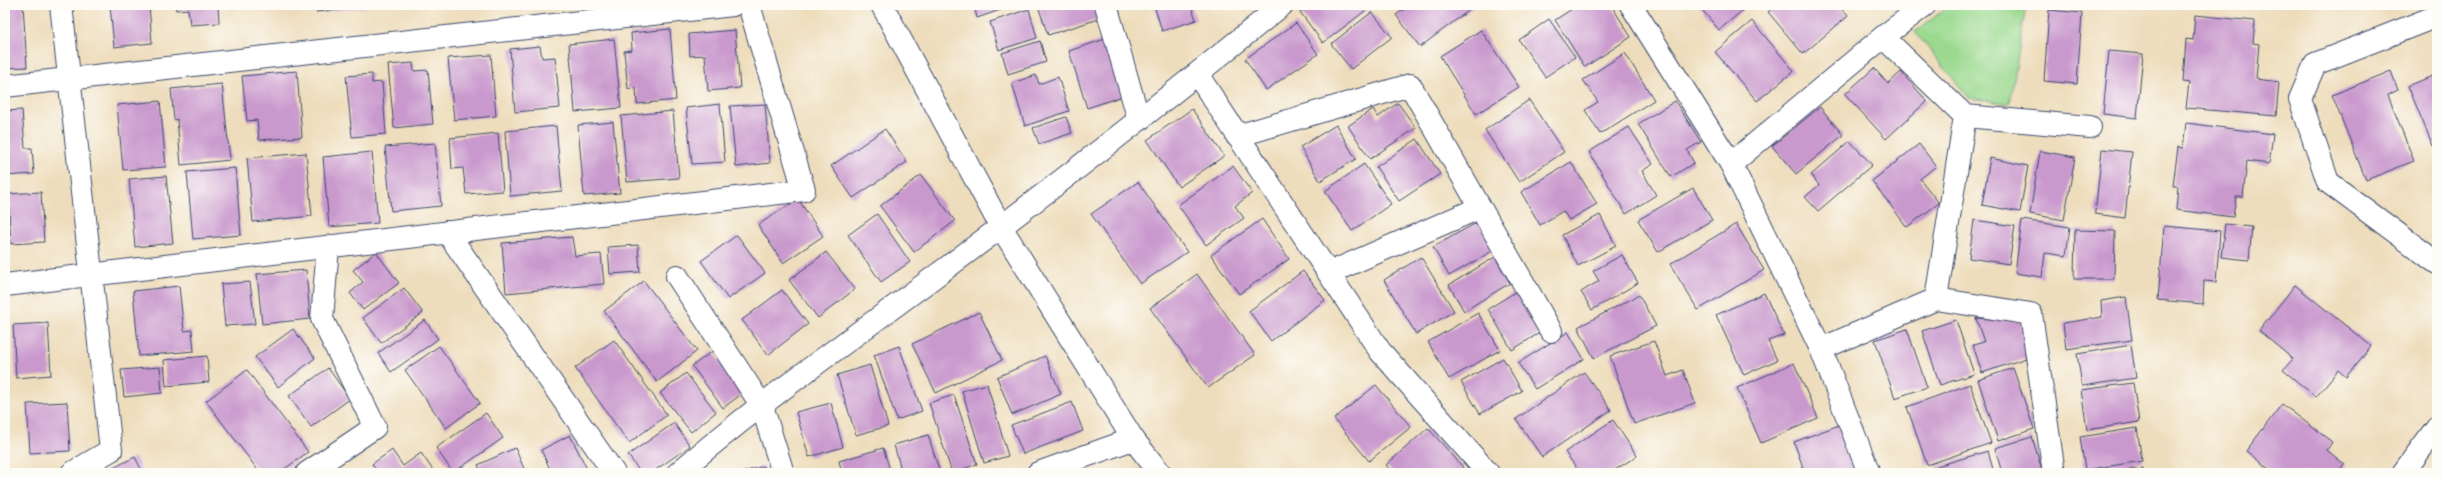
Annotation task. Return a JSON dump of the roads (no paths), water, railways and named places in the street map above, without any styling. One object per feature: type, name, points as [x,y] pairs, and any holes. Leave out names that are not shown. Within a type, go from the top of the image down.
[{"type":"street","points":[[61,5],[111,450],[72,473]]},
{"type":"street","points":[[5,86],[734,5]]},
{"type":"street","points":[[5,285],[804,190],[749,5]]},
{"type":"street","points":[[882,5],[1001,227],[1133,439],[1160,473]]},
{"type":"street","points":[[1106,5],[1139,120]]},
{"type":"street","points":[[678,473],[762,406],[1001,227],[1139,120],[1282,5]]},
{"type":"street","points":[[1631,5],[1731,164],[1821,349],[1869,473]]},
{"type":"street","points":[[1731,164],[1883,37],[1924,5]]},
{"type":"street","points":[[2437,16],[2314,64],[2300,99],[2328,182],[2437,263]]},
{"type":"street","points":[[1883,37],[1964,116],[2090,127]]},
{"type":"street","points":[[1197,74],[1380,351],[1488,473]]},
{"type":"street","points":[[1238,136],[1410,86],[1551,331]]},
{"type":"street","points":[[1936,299],[1964,116]]},
{"type":"street","points":[[1328,273],[1479,208]]},
{"type":"street","points":[[447,232],[614,473]]},
{"type":"street","points":[[307,473],[375,427],[322,319],[328,247]]},
{"type":"street","points":[[677,276],[762,406],[783,473]]},
{"type":"street","points":[[1821,349],[1936,299],[2031,314],[2054,473]]},
{"type":"street","points":[[2403,473],[2437,428]]},
{"type":"street","points":[[1038,473],[1133,439]]}]
